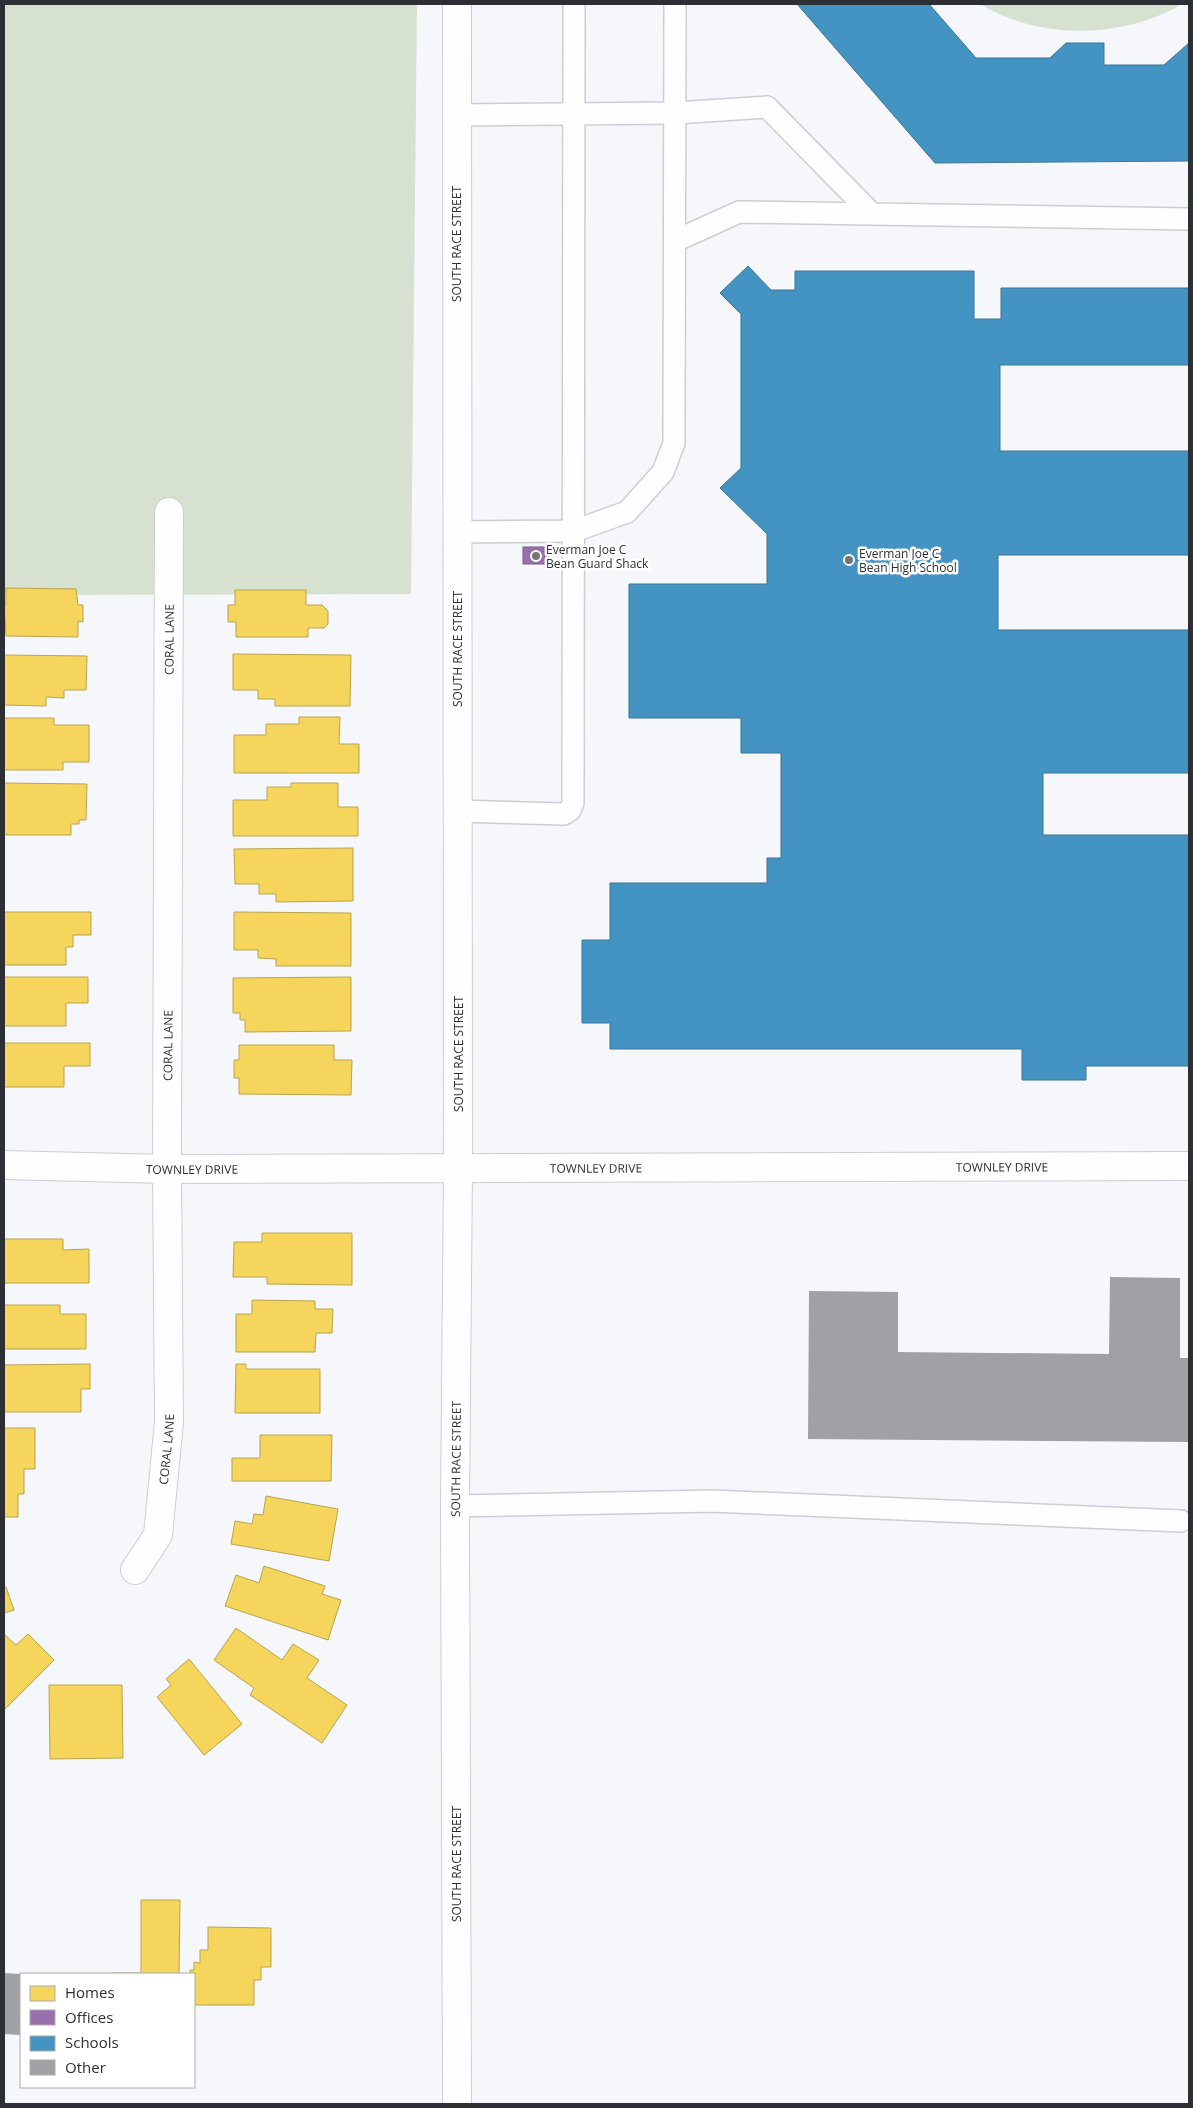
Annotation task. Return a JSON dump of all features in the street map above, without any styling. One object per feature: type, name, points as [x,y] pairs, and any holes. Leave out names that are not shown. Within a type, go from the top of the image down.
[{"type":"street","name":"SOUTH RACE STREET","points":[[457,4],[458,1169],[455,1506],[457,2104]]},
{"type":"street","name":"CORAL LANE","points":[[135,1570],[158,1535],[169,1422],[167,1169],[169,512]]},
{"type":"street","name":"TOWNLEY DRIVE","points":[[4,1166],[167,1169],[1189,1166]]},
{"type":"lane","points":[[457,811],[564,814],[570,810],[573,803],[574,4]]},
{"type":"lane","points":[[457,532],[574,531],[626,512],[663,472],[674,443],[675,4]]},
{"type":"lane","points":[[456,114],[675,113],[767,107],[872,214]]},
{"type":"lane","points":[[675,241],[739,212],[1189,219]]},
{"type":"lane","points":[[455,1506],[712,1501],[1181,1521]]},
{"type":"green space","points":[[4,4],[417,4],[411,594],[4,595]]},
{"type":"green space","points":[[980,4],[1182,4],[1159,16],[1134,24],[1108,29],[1081,31],[1054,29],[1028,24],[1003,16]]},
{"type":"building: Homes","points":[[6,588],[76,589],[78,605],[83,605],[83,622],[78,621],[78,637],[6,636],[4,605],[6,605]]},
{"type":"building: Homes","points":[[235,590],[306,590],[306,605],[322,605],[328,611],[328,624],[324,628],[308,628],[308,637],[236,637],[236,622],[228,622],[228,605],[235,605]]},
{"type":"building: Homes","points":[[233,654],[351,655],[350,706],[275,706],[275,699],[258,699],[258,690],[233,690]]},
{"type":"building: Homes","points":[[4,655],[87,656],[86,690],[64,690],[64,698],[46,697],[46,706],[4,705]]},
{"type":"building: Homes","points":[[299,717],[340,717],[339,744],[359,744],[359,773],[234,773],[234,735],[266,735],[266,724],[299,724]]},
{"type":"building: Homes","points":[[4,718],[54,718],[54,725],[89,725],[89,762],[63,762],[63,770],[4,770]]},
{"type":"building: Homes","points":[[4,783],[87,784],[86,820],[79,820],[79,824],[71,824],[71,835],[6,835],[4,833]]},
{"type":"building: Homes","points":[[291,783],[338,783],[338,807],[358,807],[358,836],[233,836],[233,800],[267,800],[267,787],[291,787]]},
{"type":"building: Homes","points":[[353,848],[353,901],[276,902],[276,894],[259,894],[259,884],[235,884],[234,849]]},
{"type":"building: Homes","points":[[4,912],[91,912],[91,935],[73,935],[73,947],[66,947],[66,965],[4,965]]},
{"type":"building: Homes","points":[[234,912],[351,913],[351,966],[276,966],[276,959],[258,958],[258,950],[234,950]]},
{"type":"building: Homes","points":[[4,977],[88,977],[88,1003],[66,1003],[66,1026],[4,1026]]},
{"type":"building: Homes","points":[[351,977],[351,1031],[245,1032],[245,1020],[240,1020],[240,1013],[233,1013],[233,978]]},
{"type":"building: Homes","points":[[4,1043],[90,1043],[90,1066],[64,1066],[64,1087],[4,1087]]},
{"type":"building: Homes","points":[[239,1045],[334,1045],[334,1060],[352,1060],[351,1095],[239,1094],[239,1078],[234,1078],[234,1060],[239,1060]]},
{"type":"building: Homes","points":[[262,1233],[352,1233],[352,1285],[267,1284],[267,1277],[233,1277],[234,1242],[262,1242]]},
{"type":"building: Homes","points":[[4,1239],[63,1239],[63,1250],[89,1249],[89,1283],[4,1283]]},
{"type":"building: Homes","points":[[252,1300],[315,1301],[315,1309],[333,1309],[332,1333],[316,1333],[315,1352],[236,1352],[236,1314],[252,1314]]},
{"type":"building: Homes","points":[[4,1305],[60,1305],[60,1314],[86,1314],[86,1349],[4,1349]]},
{"type":"building: Homes","points":[[90,1364],[90,1389],[81,1389],[81,1412],[4,1412],[4,1365]]},
{"type":"building: Homes","points":[[236,1364],[246,1364],[246,1369],[320,1369],[320,1413],[235,1413]]},
{"type":"building: Homes","points":[[4,1428],[35,1428],[35,1469],[24,1469],[24,1494],[18,1494],[18,1517],[4,1517]]},
{"type":"building: Homes","points":[[260,1435],[332,1435],[331,1481],[232,1481],[232,1458],[260,1458]]},
{"type":"building: Homes","points":[[266,1496],[338,1509],[329,1561],[231,1544],[235,1521],[252,1524],[254,1514],[263,1515]]},
{"type":"building: Homes","points":[[264,1566],[325,1586],[322,1594],[341,1600],[328,1640],[225,1606],[236,1575],[259,1583]]},
{"type":"building: Homes","points":[[4,1587],[6,1587],[14,1610],[4,1613]]},
{"type":"building: Homes","points":[[236,1628],[282,1660],[293,1644],[319,1660],[307,1678],[347,1705],[322,1743],[250,1695],[254,1688],[214,1660]]},
{"type":"building: Homes","points":[[4,1634],[16,1645],[28,1634],[54,1660],[4,1710]]},
{"type":"building: Homes","points":[[189,1659],[242,1724],[204,1755],[157,1697],[171,1685],[166,1679]]},
{"type":"building: Homes","points":[[49,1685],[122,1685],[123,1758],[50,1759]]},
{"type":"building: Homes","points":[[141,1900],[180,1900],[179,1973],[141,1973]]},
{"type":"building: Homes","points":[[208,1927],[271,1928],[271,1967],[261,1967],[261,1980],[254,1980],[254,2005],[195,2005],[195,1973],[190,1973],[190,1970],[194,1970],[194,1962],[200,1963],[200,1950],[208,1950]]},
{"type":"building: Offices","name":"Everman Joe C Bean Guard Shack","points":[[523,547],[549,547],[549,564],[523,564]]},
{"type":"building: Schools","points":[[797,4],[929,4],[976,58],[1050,58],[1066,43],[1104,43],[1104,65],[1164,65],[1189,43],[1189,161],[935,163]]},
{"type":"building: Schools","points":[[748,266],[771,290],[795,290],[795,271],[974,271],[974,319],[1001,319],[1001,288],[1189,288],[1189,365],[1000,365],[1000,451],[1189,451],[1189,555],[998,555],[998,630],[1189,630],[1189,773],[1043,773],[1043,835],[1189,835],[1189,1066],[1086,1066],[1086,1080],[1022,1080],[1022,1049],[610,1049],[610,1023],[582,1023],[582,940],[610,940],[610,883],[767,883],[767,858],[781,858],[781,753],[741,753],[741,718],[629,718],[629,584],[767,584],[767,534],[720,488],[741,468],[741,314],[720,293]]},
{"type":"building: Other","points":[[1110,1277],[1180,1278],[1180,1358],[1189,1358],[1189,1442],[808,1439],[809,1291],[898,1292],[898,1352],[1109,1354]]},
{"type":"building: Other","points":[[4,1973],[20,1974],[20,2035],[4,2034]]},
{"type":"place","name":"Everman Joe C Bean Guard Shack","points":[[536,556]]},
{"type":"place","name":"Everman Joe C Bean High School","points":[[849,560]]}]
